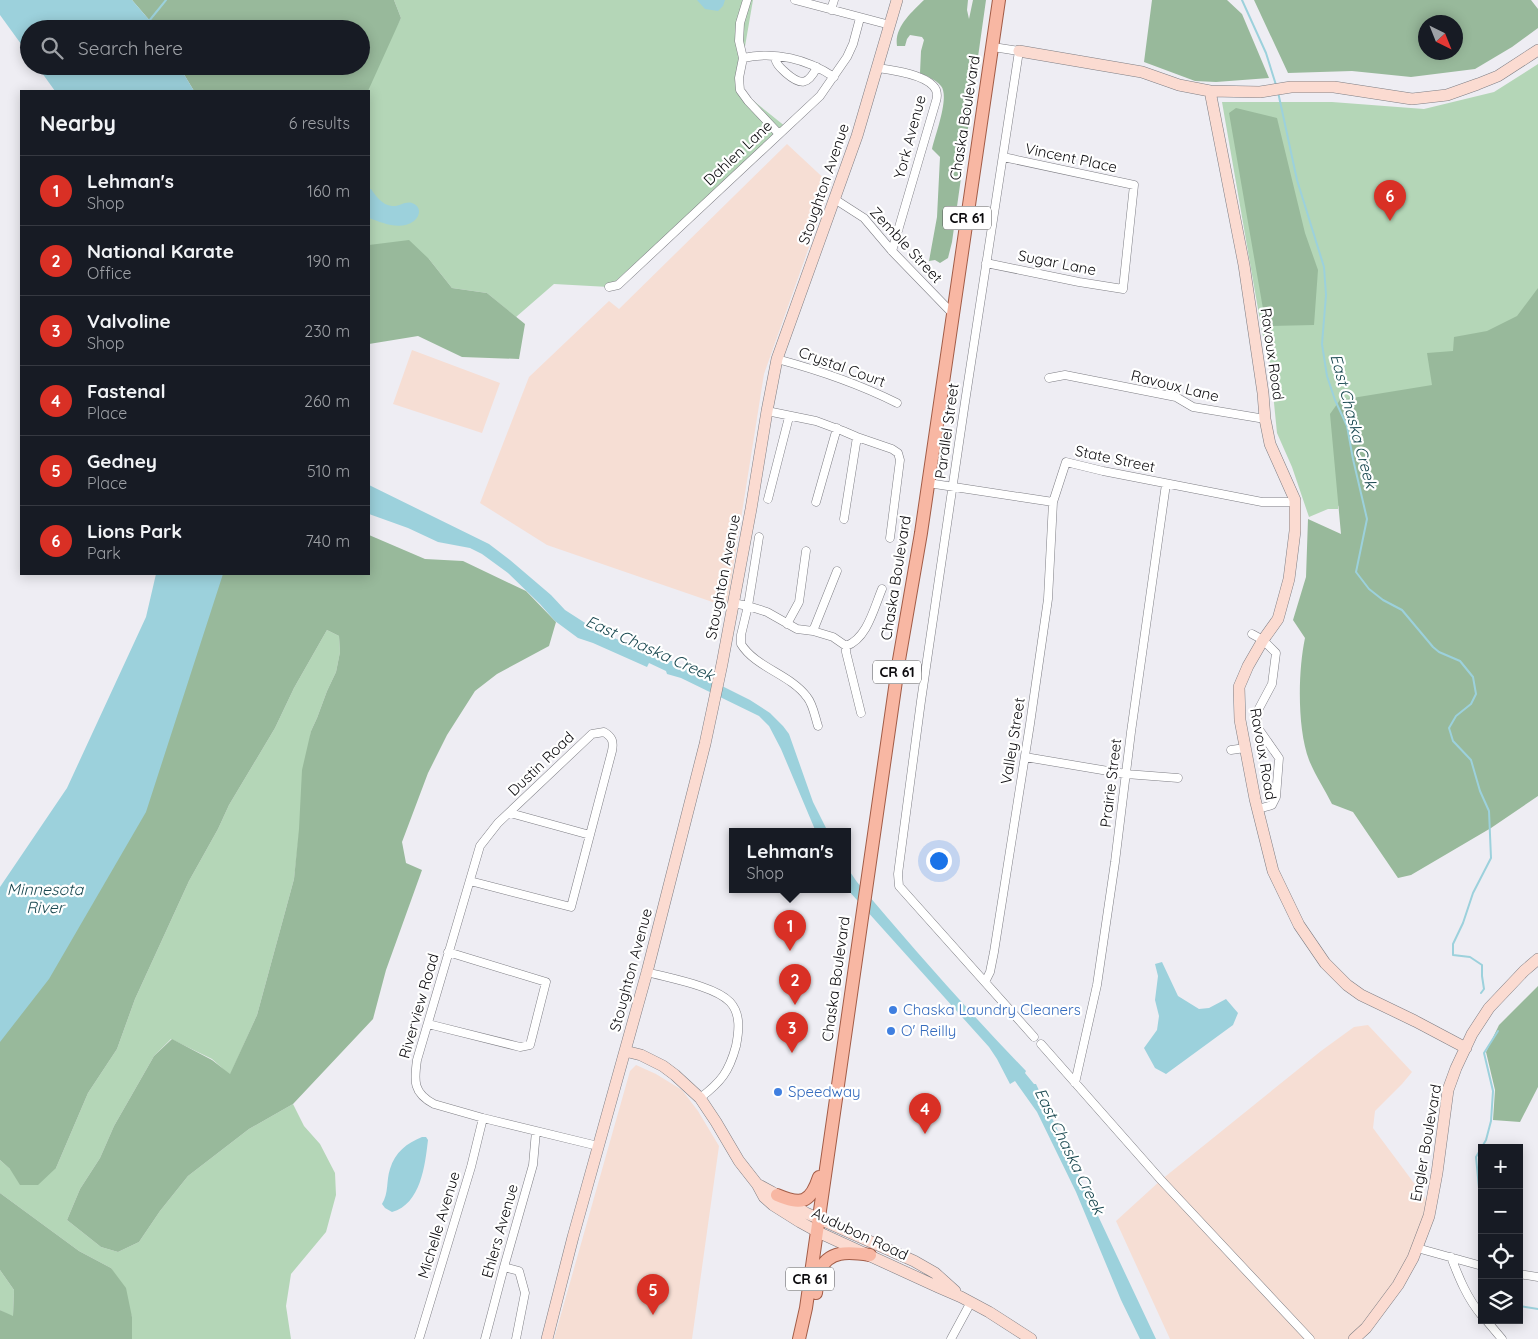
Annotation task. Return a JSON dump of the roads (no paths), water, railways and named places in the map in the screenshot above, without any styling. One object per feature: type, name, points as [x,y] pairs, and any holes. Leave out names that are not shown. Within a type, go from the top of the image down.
[{"type":"main road","name":"Chaska Boulevard","points":[[801,1333],[899,660],[928,483],[999,0]]},
{"type":"main road","points":[[776,1195],[794,1202],[808,1197],[816,1186],[829,1141]]},
{"type":"main road","points":[[801,1333],[815,1297],[820,1273],[827,1262],[832,1257],[844,1253],[851,1252],[870,1255]]},
{"type":"street","points":[[747,0],[740,22],[739,41],[743,58],[739,78],[740,90],[778,134]]},
{"type":"street","points":[[795,0],[890,26]]},
{"type":"street","points":[[831,10],[834,0]]},
{"type":"street","name":"Stoughton Avenue","points":[[547,1339],[598,1146],[647,972],[713,712],[751,509],[767,411],[778,360],[789,325],[836,200],[878,68],[897,0]]},
{"type":"street","name":"Dahlen Lane","points":[[609,287],[618,285],[820,96],[849,53],[860,18]]},
{"type":"street","points":[[992,47],[1142,72],[1179,85],[1210,91],[1266,91],[1291,87],[1334,87],[1412,99],[1447,95],[1498,76],[1538,50]]},
{"type":"street","name":"Parallel Street","points":[[985,982],[899,886],[898,874],[953,486],[1019,51]]},
{"type":"street","points":[[743,58],[756,55],[792,58],[817,67],[834,77]]},
{"type":"street","points":[[775,57],[777,64],[798,82],[810,79],[817,67]]},
{"type":"street","name":"York Avenue","points":[[878,68],[908,73],[932,84],[937,91],[936,101],[892,251]]},
{"type":"street","name":"Ravoux Road","points":[[1210,91],[1244,265],[1270,444],[1295,502],[1296,531],[1289,579],[1278,619],[1248,666],[1239,687],[1240,720],[1245,748],[1273,871],[1299,925],[1324,963],[1347,985],[1361,995],[1466,1048]]},
{"type":"street","name":"Vincent Place","points":[[1003,157],[1134,185],[1123,289]]},
{"type":"street","name":"Zemble Street","points":[[836,200],[864,218],[892,251],[952,314]]},
{"type":"street","name":"Sugar Lane","points":[[986,262],[1079,282],[1123,289]]},
{"type":"street","name":"Crystal Court","points":[[778,360],[843,380],[897,403]]},
{"type":"street","name":"Ravoux Lane","points":[[1049,378],[1065,375],[1176,397],[1193,407],[1265,419]]},
{"type":"street","points":[[767,411],[816,421],[837,428],[857,438],[892,449],[898,453],[900,460],[890,538]]},
{"type":"street","points":[[768,499],[790,417]]},
{"type":"street","points":[[816,502],[837,428]]},
{"type":"street","points":[[844,519],[857,438]]},
{"type":"street","name":"State Street","points":[[1053,502],[1066,462],[1104,472],[1262,502],[1295,502]]},
{"type":"street","points":[[928,483],[1053,502]]},
{"type":"street","name":"Prairie Street","points":[[1075,1083],[1096,985],[1115,862],[1166,484]]},
{"type":"street","name":"Valley Street","points":[[985,982],[990,972],[994,952],[1048,599],[1053,502]]},
{"type":"street","points":[[759,537],[741,644],[754,659],[797,686],[809,698],[818,726]]},
{"type":"street","points":[[787,624],[799,602],[806,551]]},
{"type":"street","points":[[813,630],[838,571]]},
{"type":"street","points":[[846,646],[853,644],[865,630],[882,589]]},
{"type":"street","points":[[733,603],[767,612],[803,631],[813,630],[833,637],[846,646]]},
{"type":"street","points":[[1252,634],[1263,640],[1276,653],[1272,684],[1256,714],[1258,728],[1279,758],[1279,773],[1276,797],[1272,805],[1258,809]]},
{"type":"street","points":[[846,646],[862,713]]},
{"type":"street","name":"Dustin Road","points":[[510,813],[592,734],[604,732],[610,736],[614,744],[590,835]]},
{"type":"street","points":[[1231,750],[1245,748]]},
{"type":"street","points":[[1025,757],[1126,774],[1178,778]]},
{"type":"street","points":[[470,881],[571,907],[590,835],[510,813]]},
{"type":"street","name":"Riverview Road","points":[[510,813],[498,823],[480,846],[417,1060],[415,1076],[418,1090],[426,1100],[434,1104],[598,1146]]},
{"type":"street","points":[[428,1024],[520,1047],[530,1045],[546,982],[448,952]]},
{"type":"street","name":"Engler Boulevard","points":[[1354,1339],[1366,1328],[1398,1285],[1417,1248],[1431,1206],[1448,1090],[1472,1034],[1489,1008],[1538,959]]},
{"type":"street","points":[[647,972],[693,984],[721,995],[731,1002],[737,1015],[739,1030],[730,1066],[723,1078],[700,1098]]},
{"type":"street","points":[[985,982],[1034,1037]]},
{"type":"street","points":[[1041,1044],[1161,1180],[1310,1339]]},
{"type":"street","name":"Audubon Road","points":[[625,1051],[641,1055],[663,1066],[700,1098],[764,1197],[785,1214],[914,1261],[935,1272],[966,1299]]},
{"type":"street","name":"Michelle Avenue","points":[[419,1339],[471,1167],[483,1118]]},
{"type":"street","name":"Ehlers Avenue","points":[[485,1339],[533,1165],[536,1131]]},
{"type":"street","name":"Audubon Road","points":[[757,1184],[806,1214],[817,1225],[870,1255],[966,1299],[1031,1339]]},
{"type":"street","points":[[1417,1248],[1478,1265]]},
{"type":"street","points":[[1451,1257],[1464,1289],[1478,1312]]},
{"type":"street","points":[[504,1267],[519,1271],[525,1293],[516,1339]]},
{"type":"street","points":[[1523,1275],[1538,1277]]},
{"type":"street","points":[[951,1339],[966,1299]]},
{"type":"street","points":[[1489,1324],[1502,1339]]},
{"type":"water","points":[[0,0],[132,0],[149,20],[20,20],[20,43],[0,15]]},
{"type":"water","points":[[697,0],[725,0],[723,6],[718,11],[705,9]]},
{"type":"water","points":[[43,75],[184,75],[193,90],[54,90]]},
{"type":"water","points":[[370,189],[382,202],[388,205],[395,206],[412,203],[418,208],[418,216],[409,224],[397,226],[370,218]]},
{"type":"water","name":"East Chaska Creek","points":[[370,485],[489,544],[551,595],[565,610],[593,628],[625,643],[654,652],[654,655],[672,661],[750,700],[770,713],[789,734],[813,802],[826,828],[814,828],[781,749],[769,726],[759,716],[681,678],[667,674],[666,671],[649,663],[647,667],[578,638],[555,621],[508,573],[482,554],[470,548],[438,542],[408,528],[370,514]]},
{"type":"water","name":"Minnesota River","points":[[156,575],[223,575],[146,812],[49,979],[0,1042],[0,887],[67,788],[146,617]]},
{"type":"water","points":[[851,873],[919,954],[1036,1084],[1156,1339],[1140,1339],[1121,1300],[1076,1192],[1037,1112],[1015,1081],[1010,1084],[989,1047],[851,893]]},
{"type":"water","points":[[1162,962],[1178,996],[1199,1009],[1209,1008],[1226,999],[1238,1013],[1233,1025],[1166,1074],[1155,1068],[1144,1048],[1157,1030],[1159,1016],[1155,1000],[1158,976],[1155,964]]},
{"type":"water","points":[[422,1137],[426,1137],[428,1140],[420,1182],[409,1201],[402,1208],[392,1212],[382,1204],[386,1196],[392,1163],[402,1149]]},
{"type":"waterway","name":"East Chaska Creek","points":[[150,20],[166,0]]},
{"type":"waterway","name":"East Chaska Creek","points":[[1242,0],[1266,53],[1276,85]]},
{"type":"waterway","name":"East Chaska Creek","points":[[1278,92],[1297,180],[1324,267],[1326,295],[1322,344],[1327,376],[1347,426],[1367,519],[1356,572],[1369,589],[1383,600],[1402,610],[1433,647],[1439,652],[1460,661],[1473,677],[1476,694],[1471,704],[1456,716],[1449,728],[1453,741],[1471,760],[1480,791],[1489,811],[1491,858],[1473,893],[1463,923],[1453,944],[1453,955],[1470,957],[1482,965],[1484,989],[1481,993]]},
{"type":"waterway","name":"East Chaska Creek","points":[[1479,1189],[1476,1157],[1486,1140],[1491,1121],[1493,1091],[1484,1053],[1498,1031]]},
{"type":"waterway","name":"East Chaska Creek","points":[[1523,1307],[1538,1309]]},
{"type":"place","name":"Lions Park","points":[[1390,221]]},
{"type":"place","name":"Lehman's","points":[[790,951]]},
{"type":"place","name":"National Karate","points":[[795,1005]]},
{"type":"place","name":"Chaska Laundry Cleaners","points":[[893,1010]]},
{"type":"place","name":"O' Reilly","points":[[891,1031]]},
{"type":"place","name":"Valvoline","points":[[792,1053]]},
{"type":"place","name":"Speedway","points":[[778,1092]]},
{"type":"place","name":"Fastenal","points":[[925,1134]]},
{"type":"place","name":"Gedney","points":[[653,1315]]}]
